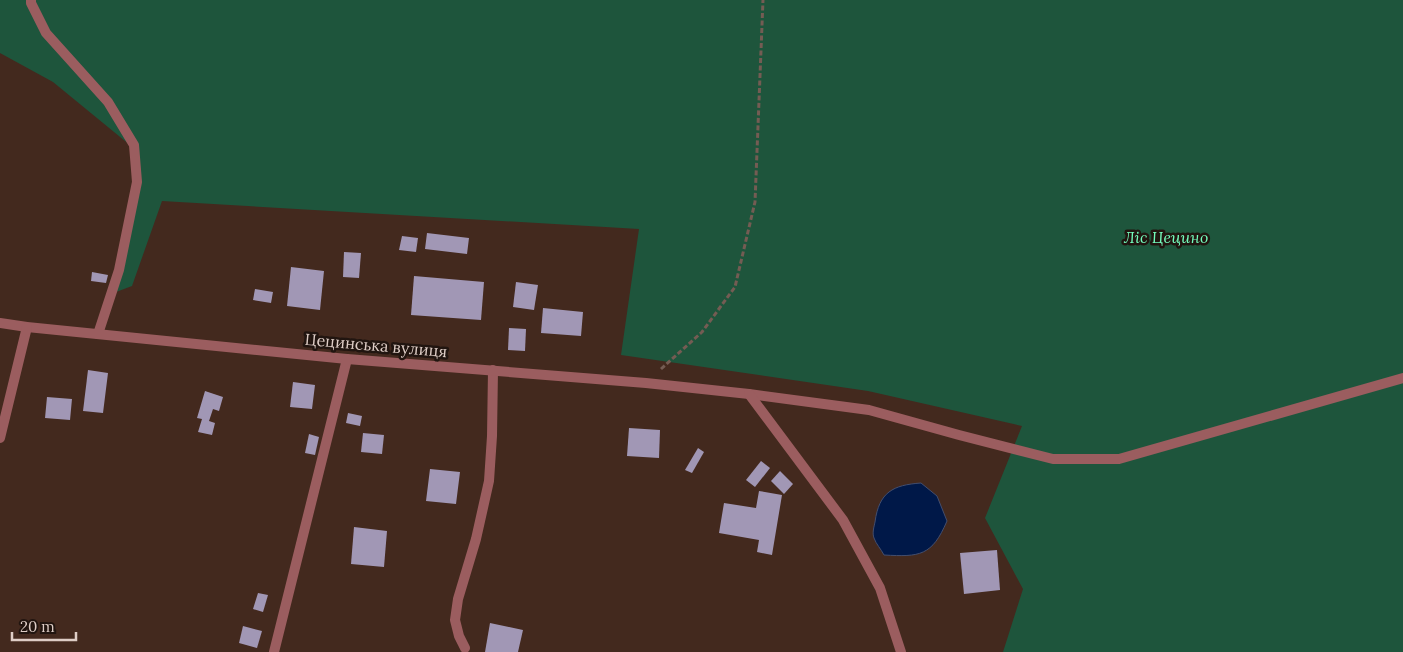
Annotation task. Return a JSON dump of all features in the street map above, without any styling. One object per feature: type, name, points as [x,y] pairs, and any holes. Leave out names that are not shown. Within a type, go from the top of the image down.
[{"type":"street","points":[[31,0],[46,32],[108,102],[134,145],[137,182],[119,270],[98,334]]},
{"type":"street","name":"Цецинська вулиця","points":[[0,322],[27,327],[347,359],[646,383],[749,394],[869,410],[1053,459],[1119,459],[1403,378]]},
{"type":"street","points":[[0,438],[27,327]]},
{"type":"street","points":[[274,652],[347,359]]},
{"type":"street","points":[[465,648],[459,636],[455,620],[458,599],[476,539],[489,482],[492,436],[492,370]]},
{"type":"street","points":[[749,394],[843,520],[880,588],[901,652]]},
{"type":"path","points":[[646,383],[702,332],[735,287],[755,202],[763,0]]},
{"type":"green space","name":"Ліс Цецино","points":[[0,0],[1403,0],[1403,652],[1003,652],[1023,589],[985,518],[1022,426],[868,391],[621,355],[639,229],[162,201],[132,286],[116,292],[137,182],[136,150],[53,82],[0,53]]},
{"type":"water","points":[[921,483],[937,496],[947,521],[941,533],[930,548],[923,552],[907,555],[884,555],[873,534],[880,504],[884,497],[895,488]]},
{"type":"building","points":[[427,233],[469,238],[467,254],[425,249]]},
{"type":"building","points":[[402,236],[418,238],[416,252],[399,250]]},
{"type":"building","points":[[344,252],[361,253],[359,278],[343,277]]},
{"type":"building","points":[[291,267],[324,271],[320,310],[287,306]]},
{"type":"building","points":[[92,272],[108,275],[106,283],[91,281]]},
{"type":"building","points":[[414,276],[484,282],[481,320],[411,315]]},
{"type":"building","points":[[516,282],[538,285],[534,310],[513,307]]},
{"type":"building","points":[[255,289],[273,292],[271,303],[253,300]]},
{"type":"building","points":[[543,308],[583,312],[581,336],[541,333]]},
{"type":"building","points":[[509,328],[526,329],[525,351],[508,350]]},
{"type":"building","points":[[88,370],[108,373],[103,413],[83,411]]},
{"type":"building","points":[[293,382],[315,385],[312,409],[290,407]]},
{"type":"building","points":[[205,391],[223,397],[219,411],[213,409],[209,421],[215,423],[212,435],[198,432],[202,419],[197,418]]},
{"type":"building","points":[[47,397],[72,399],[70,420],[45,418]]},
{"type":"building","points":[[348,413],[362,416],[360,426],[346,423]]},
{"type":"building","points":[[629,428],[660,430],[659,458],[627,456]]},
{"type":"building","points":[[363,433],[384,435],[382,454],[361,452]]},
{"type":"building","points":[[309,434],[319,437],[315,455],[305,453]]},
{"type":"building","points":[[698,448],[704,452],[692,473],[685,470]]},
{"type":"building","points":[[761,461],[770,468],[755,487],[746,480]]},
{"type":"building","points":[[430,469],[460,472],[456,504],[426,501]]},
{"type":"building","points":[[780,471],[793,484],[784,494],[771,481]]},
{"type":"building","points":[[759,491],[782,495],[772,555],[757,552],[759,540],[719,533],[724,503],[756,508]]},
{"type":"building","points":[[354,527],[387,531],[384,567],[351,564]]},
{"type":"building","points":[[997,550],[1000,590],[964,594],[960,553]]},
{"type":"building","points":[[258,593],[268,595],[263,612],[253,609]]},
{"type":"building","points":[[490,623],[523,630],[518,652],[485,652]]},
{"type":"building","points":[[243,626],[262,631],[257,648],[239,643]]}]
